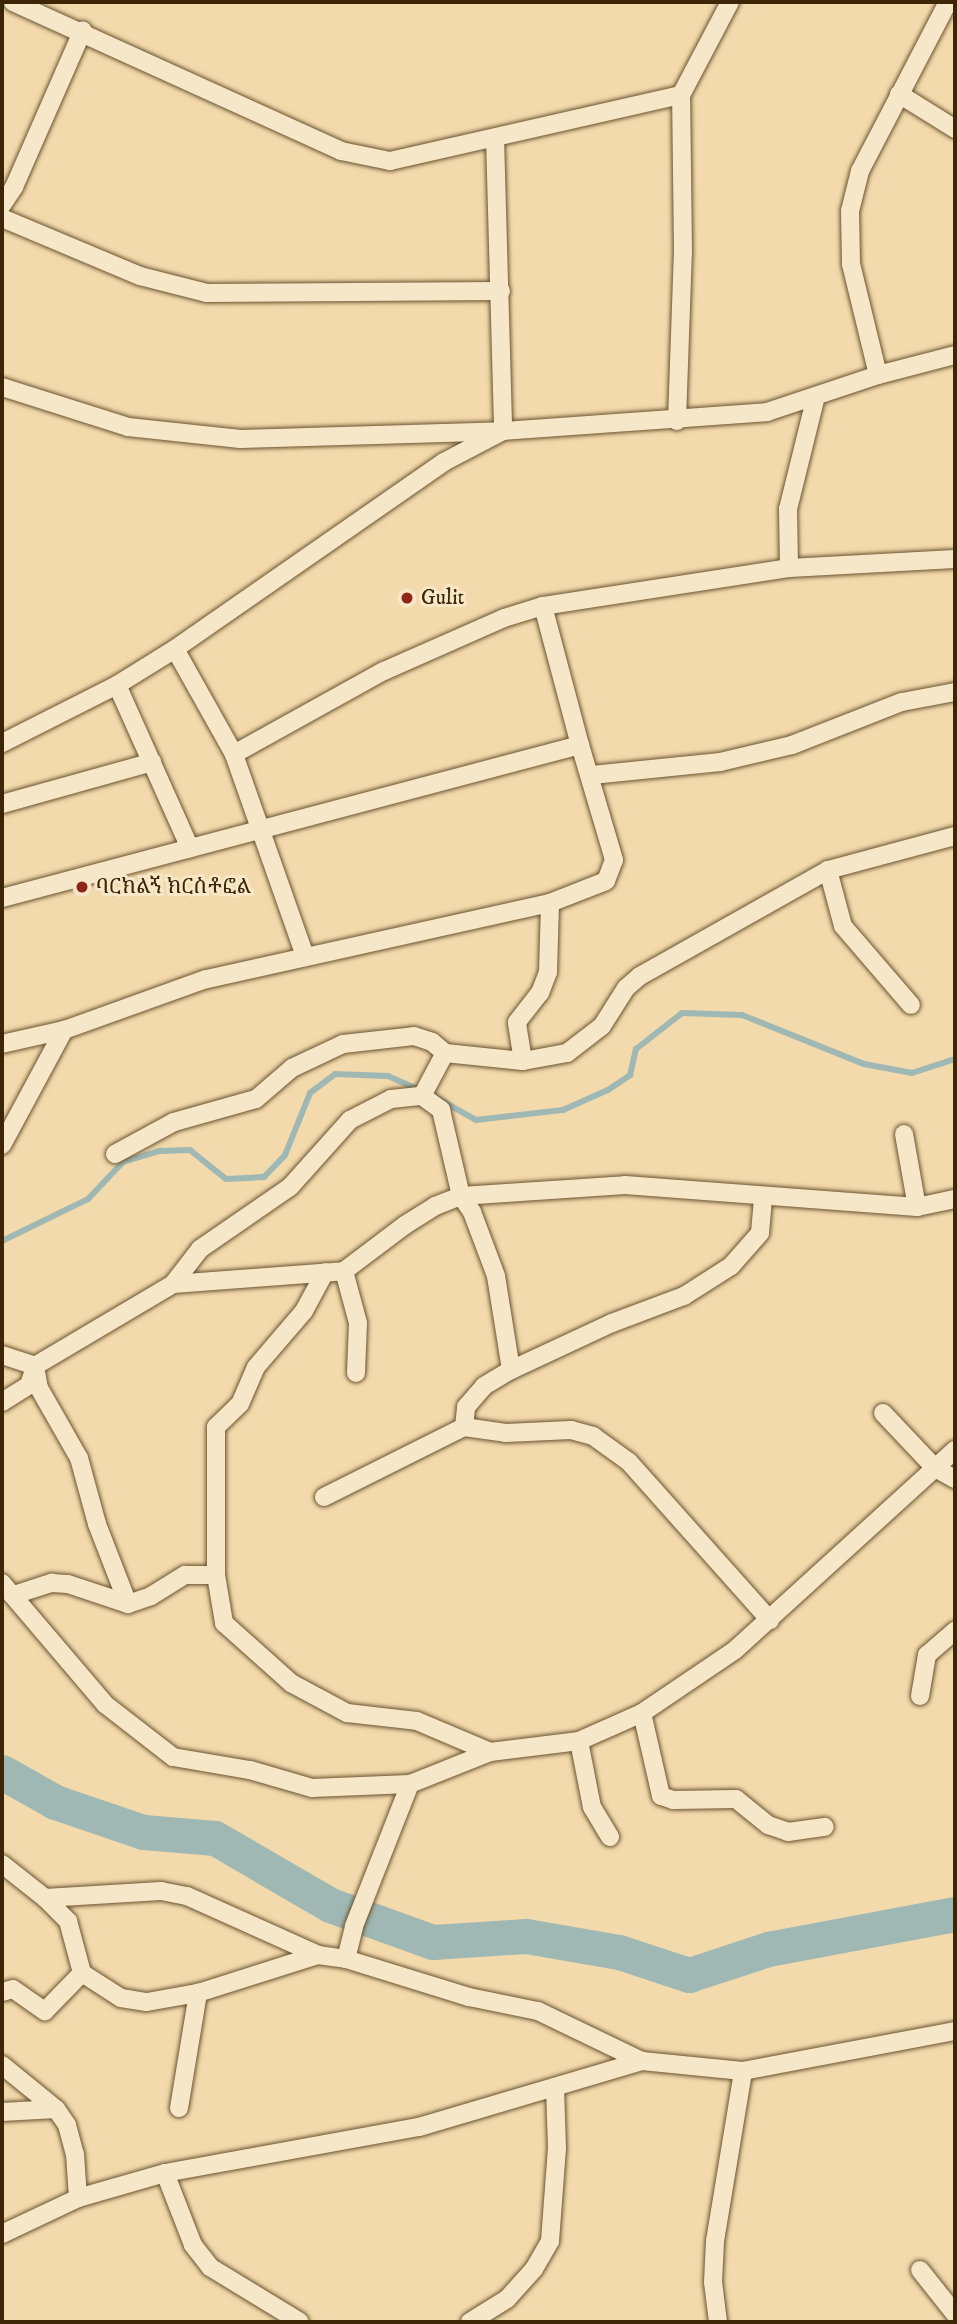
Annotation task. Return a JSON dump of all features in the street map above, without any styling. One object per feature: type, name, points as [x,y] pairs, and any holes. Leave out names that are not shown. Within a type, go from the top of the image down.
[{"type":"street","points":[[12,2],[83,30],[353,154],[390,161],[681,94]]},
{"type":"street","points":[[677,421],[683,253],[681,94],[730,2]]},
{"type":"street","points":[[878,376],[851,264],[850,211],[860,172],[948,2]]},
{"type":"street","points":[[2,205],[14,187],[83,30]]},
{"type":"street","points":[[899,94],[955,129]]},
{"type":"street","points":[[495,138],[503,431]]},
{"type":"street","points":[[2,218],[140,276],[207,293],[500,291]]},
{"type":"street","points":[[2,387],[128,427],[240,439],[503,431],[677,421],[767,412],[815,400],[878,376],[955,355]]},
{"type":"street","points":[[789,568],[788,509],[815,400]]},
{"type":"street","points":[[2,743],[117,685],[175,649],[444,462],[503,431]]},
{"type":"street","points":[[234,754],[384,671],[504,618],[543,606],[789,568],[955,559]]},
{"type":"street","points":[[2,1044],[64,1030],[206,979],[305,956],[464,925],[550,903],[606,881],[613,872],[614,860],[543,606]]},
{"type":"street","points":[[175,649],[234,754],[262,827],[305,956]]},
{"type":"street","points":[[117,685],[190,848]]},
{"type":"street","points":[[592,775],[652,772],[756,754],[792,745],[902,702],[955,692]]},
{"type":"street","points":[[2,898],[262,827],[580,746]]},
{"type":"street","points":[[2,804],[152,762]]},
{"type":"street","points":[[115,1154],[174,1122],[256,1098],[292,1068],[344,1044],[414,1036],[432,1041],[445,1053],[523,1061],[567,1052],[602,1026],[626,988],[640,976],[828,870],[954,839]]},
{"type":"street","points":[[828,870],[843,926],[911,1005]]},
{"type":"street","points":[[523,1061],[517,1022],[540,993],[548,972],[550,903]]},
{"type":"street","points":[[2,1145],[64,1030]]},
{"type":"street","points":[[422,1096],[445,1053]]},
{"type":"street","points":[[2,1402],[29,1385],[35,1366],[173,1284],[200,1249],[290,1187],[350,1119],[391,1100],[422,1096],[441,1110],[461,1196],[472,1212],[496,1276],[511,1370]]},
{"type":"street","points":[[904,1134],[917,1207]]},
{"type":"street","points":[[173,1284],[344,1271],[405,1225],[435,1206],[461,1196],[625,1185],[917,1207],[955,1199]]},
{"type":"street","points":[[464,1427],[466,1408],[484,1386],[511,1370],[600,1328],[684,1296],[731,1266],[760,1233],[763,1197]]},
{"type":"street","points":[[344,1271],[358,1323],[356,1373]]},
{"type":"street","points":[[325,1272],[282,1341],[256,1367],[240,1404],[216,1427],[216,1575],[224,1623],[291,1683],[347,1713],[417,1721],[490,1752]]},
{"type":"street","points":[[2,1355],[35,1366]]},
{"type":"street","points":[[35,1366],[39,1388],[79,1458],[97,1524],[128,1604]]},
{"type":"street","points":[[883,1413],[935,1468],[955,1479]]},
{"type":"street","points":[[324,1497],[464,1427],[506,1433],[571,1430],[593,1436],[629,1462],[770,1620]]},
{"type":"street","points":[[216,1575],[185,1575],[151,1596],[128,1604],[68,1584],[52,1583],[8,1589],[55,1650],[106,1705],[173,1757],[250,1770],[312,1788],[410,1784],[490,1752],[579,1741],[642,1713],[770,1620],[955,1450]]},
{"type":"street","points":[[920,1696],[927,1655],[955,1631]]},
{"type":"street","points":[[642,1713],[661,1796],[673,1800],[736,1799],[768,1825],[788,1832],[825,1827]]},
{"type":"street","points":[[579,1741],[592,1807],[610,1837]]},
{"type":"street","points":[[346,1959],[354,1926],[410,1784]]},
{"type":"street","points":[[5,1872],[45,1898],[68,1921],[82,1973],[121,1998],[147,2002],[198,1993],[318,1955]]},
{"type":"street","points":[[45,1898],[148,1891],[187,1896],[318,1955],[346,1959],[469,1997],[538,2011],[642,2062],[743,2071],[955,2031]]},
{"type":"street","points":[[2,1992],[13,1989],[45,2011],[82,1973]]},
{"type":"street","points":[[179,2108],[198,1993]]},
{"type":"street","points":[[2,2235],[78,2198],[165,2173],[419,2127],[642,2062]]},
{"type":"street","points":[[2,2066],[56,2109],[67,2125],[75,2154],[78,2198]]},
{"type":"street","points":[[718,2322],[713,2281],[715,2241],[743,2071]]},
{"type":"street","points":[[470,2322],[507,2299],[534,2269],[550,2241],[557,2148],[555,2089]]},
{"type":"street","points":[[2,2112],[56,2109]]},
{"type":"street","points":[[165,2173],[193,2245],[211,2267],[300,2322]]},
{"type":"street","points":[[920,2270],[955,2314]]},
{"type":"waterway","points":[[437,1098],[476,1120],[563,1110],[608,1090],[630,1075],[636,1049],[682,1013],[742,1015],[864,1064],[912,1073],[955,1059]]},
{"type":"waterway","points":[[2,1241],[88,1199],[123,1162],[160,1151],[190,1150],[226,1179],[264,1177],[285,1155],[310,1093],[335,1074],[388,1076],[420,1090]]},
{"type":"waterway","points":[[2,1772],[55,1802],[143,1832],[215,1838],[330,1905],[433,1942],[526,1936],[619,1952],[689,1975],[768,1949],[955,1914]]},
{"type":"place","name":"Gulit","points":[[407,598]]},
{"type":"place","name":"ባርክልኝ ክርስቶፎል","points":[[82,887]]}]
